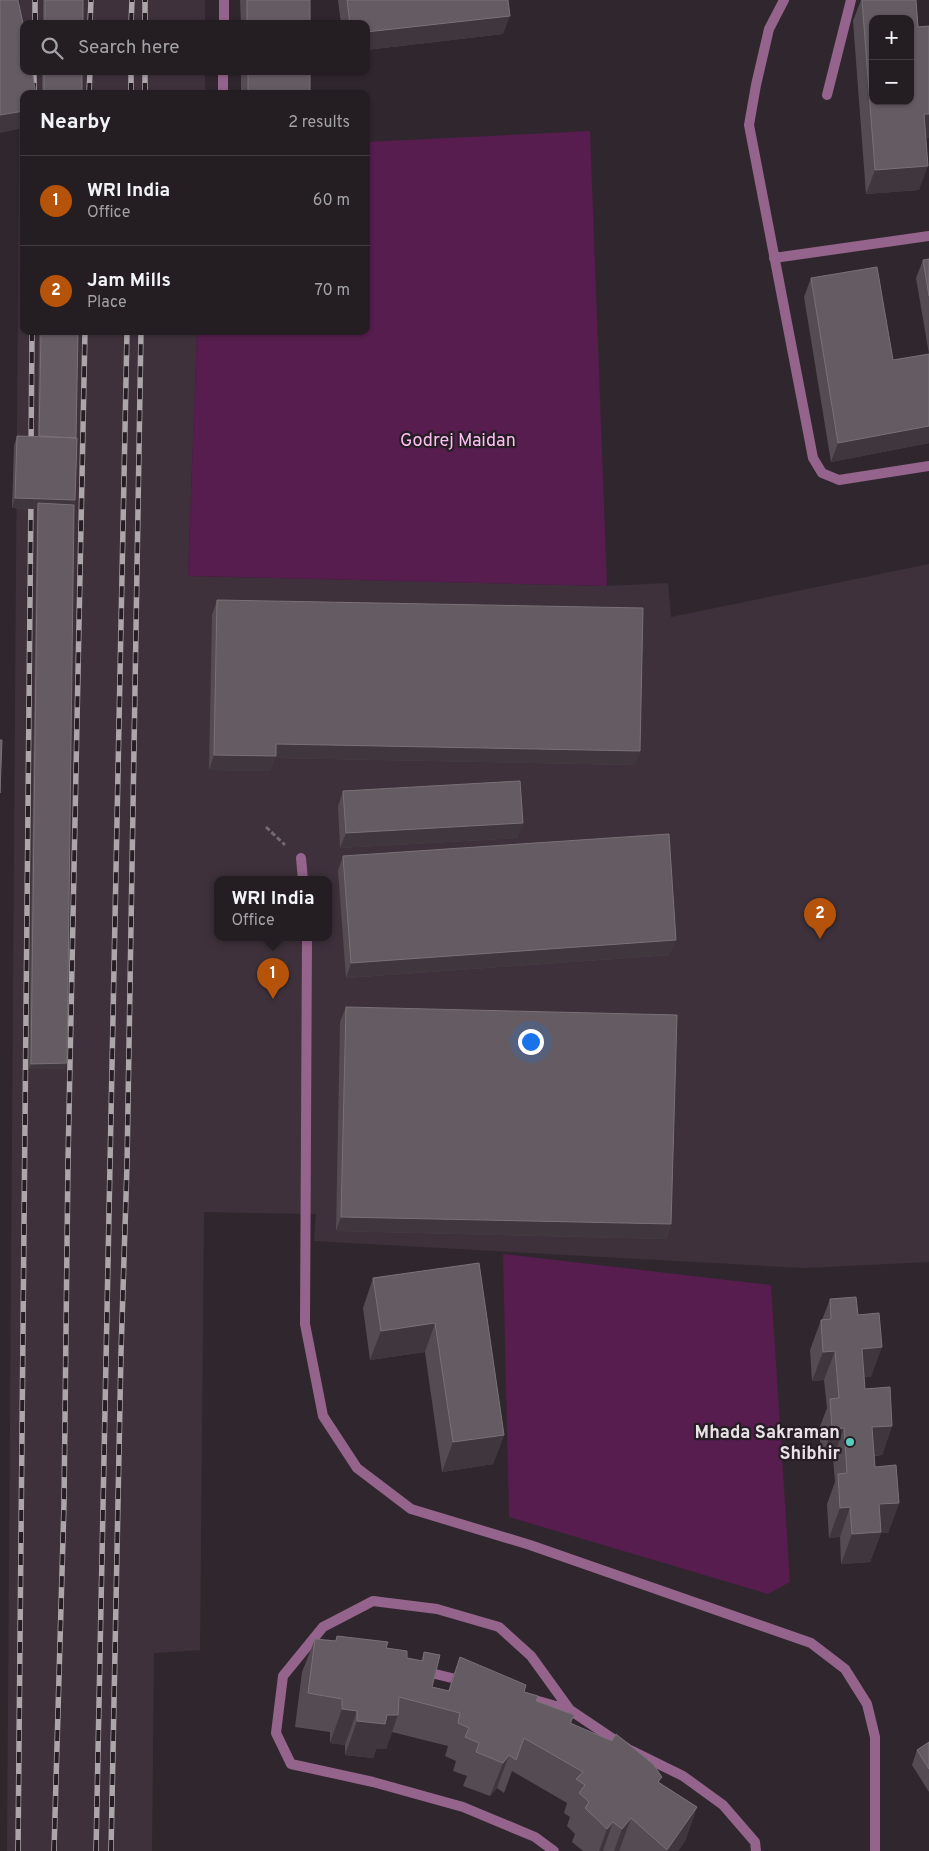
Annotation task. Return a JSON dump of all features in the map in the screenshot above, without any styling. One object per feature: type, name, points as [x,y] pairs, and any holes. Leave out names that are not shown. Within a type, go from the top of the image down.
[{"type":"street","points":[[224,0],[224,20]]},
{"type":"street","points":[[784,0],[769,30],[749,125],[814,458],[822,473],[839,480],[929,466]]},
{"type":"street","points":[[827,95],[851,0]]},
{"type":"street","points":[[223,75],[223,90]]},
{"type":"street","points":[[774,258],[929,236]]},
{"type":"street","points":[[301,858],[303,876]]},
{"type":"street","points":[[307,941],[305,1324],[323,1416],[357,1468],[411,1509],[530,1544],[811,1643],[845,1669],[867,1704],[875,1737],[875,1851]]},
{"type":"street","points":[[554,1851],[536,1837],[463,1807],[373,1782],[291,1764],[276,1733],[283,1676],[323,1627],[373,1601],[437,1609],[500,1627],[531,1656],[570,1710]]},
{"type":"street","points":[[412,1669],[478,1685]]},
{"type":"street","points":[[514,1695],[570,1710],[628,1749],[683,1776],[722,1806],[755,1842],[756,1851]]},
{"type":"path","points":[[266,827],[301,858]]},
{"type":"shaded area","points":[[20,0],[205,0],[205,20],[20,20],[20,75],[205,75],[205,90],[20,90],[20,335],[197,335],[188,576],[606,586],[668,583],[671,617],[929,564],[929,1262],[804,1268],[314,1241],[316,1214],[204,1212],[200,1650],[154,1653],[152,1851],[7,1851]]},
{"type":"green space","name":"Godrej Maidan","points":[[590,131],[607,586],[188,576],[197,335],[370,335],[370,142]]},
{"type":"green space","points":[[503,1254],[771,1285],[790,1582],[768,1594],[509,1517]]},
{"type":"building","points":[[0,0],[18,0],[22,20],[20,20],[20,75],[33,75],[35,90],[20,90],[20,112],[0,115]]},
{"type":"building","points":[[45,0],[83,0],[83,20],[45,20]]},
{"type":"building","points":[[247,0],[310,0],[310,20],[247,20]]},
{"type":"building","points":[[347,0],[508,0],[510,16],[370,32],[370,20],[350,20]]},
{"type":"building","points":[[862,0],[916,0],[918,27],[929,26],[929,114],[924,114],[928,166],[875,170],[870,105],[914,105],[914,15],[869,15],[869,92]]},
{"type":"building","points":[[44,75],[82,75],[82,90],[44,90]]},
{"type":"building","points":[[248,75],[310,75],[310,90],[248,90]]},
{"type":"building","points":[[929,259],[929,296],[923,260]]},
{"type":"building","points":[[877,267],[893,360],[929,354],[929,426],[838,443],[811,278]]},
{"type":"building","points":[[41,335],[78,335],[76,438],[39,436]]},
{"type":"building","points":[[17,436],[77,438],[75,500],[15,498]]},
{"type":"building","points":[[38,503],[74,505],[67,1063],[31,1064]]},
{"type":"building","points":[[217,600],[643,608],[640,751],[276,744],[276,756],[214,755]]},
{"type":"building","points":[[0,740],[2,740],[0,793]]},
{"type":"building","points":[[520,781],[523,823],[346,833],[343,791]]},
{"type":"building","points":[[669,834],[676,940],[351,963],[343,856]]},
{"type":"building","points":[[346,1007],[677,1015],[671,1224],[341,1217]]},
{"type":"building","points":[[479,1263],[504,1435],[453,1442],[435,1323],[381,1331],[373,1278]]},
{"type":"building","points":[[856,1297],[858,1315],[879,1313],[882,1347],[862,1349],[865,1389],[890,1387],[892,1426],[872,1427],[875,1467],[896,1465],[899,1503],[879,1504],[881,1532],[852,1534],[850,1507],[840,1508],[838,1474],[847,1473],[844,1428],[832,1429],[830,1399],[839,1398],[835,1351],[823,1352],[821,1320],[831,1319],[830,1299]]},
{"type":"building","points":[[337,1636],[388,1642],[386,1648],[407,1651],[407,1658],[423,1661],[424,1652],[440,1655],[432,1687],[449,1691],[460,1657],[526,1685],[524,1692],[538,1696],[536,1701],[574,1715],[570,1723],[612,1741],[616,1734],[653,1764],[662,1777],[658,1782],[697,1807],[667,1850],[631,1818],[622,1829],[613,1822],[607,1829],[585,1808],[589,1802],[579,1793],[585,1785],[576,1779],[583,1772],[524,1738],[516,1760],[509,1755],[503,1763],[476,1752],[479,1743],[465,1737],[469,1728],[458,1723],[460,1713],[399,1697],[398,1715],[387,1715],[385,1724],[357,1721],[357,1711],[342,1709],[342,1699],[308,1693],[315,1639],[336,1641]]},
{"type":"building","points":[[929,1742],[929,1769],[917,1750]]},
{"type":"railway","points":[[35,0],[35,20]]},
{"type":"railway","points":[[90,20],[91,0]]},
{"type":"railway","points":[[131,20],[132,0]]},
{"type":"railway","points":[[145,0],[145,20]]},
{"type":"railway","points":[[34,75],[34,90]]},
{"type":"railway","points":[[89,90],[90,75]]},
{"type":"railway","points":[[131,75],[131,90]]},
{"type":"railway","points":[[145,75],[145,90]]},
{"type":"railway","points":[[31,451],[32,335]]},
{"type":"railway","points":[[54,1851],[64,1503],[68,1162],[85,335]]},
{"type":"railway","points":[[96,1851],[127,335]]},
{"type":"railway","points":[[111,1851],[121,1353],[127,1165],[141,335]]},
{"type":"railway","points":[[18,1851],[31,496]]},
{"type":"place","name":"Jam Mills","points":[[820,939]]},
{"type":"place","name":"WRI India","points":[[273,999]]},
{"type":"place","name":"Mhada Sakraman Shibhir","points":[[850,1442]]}]
